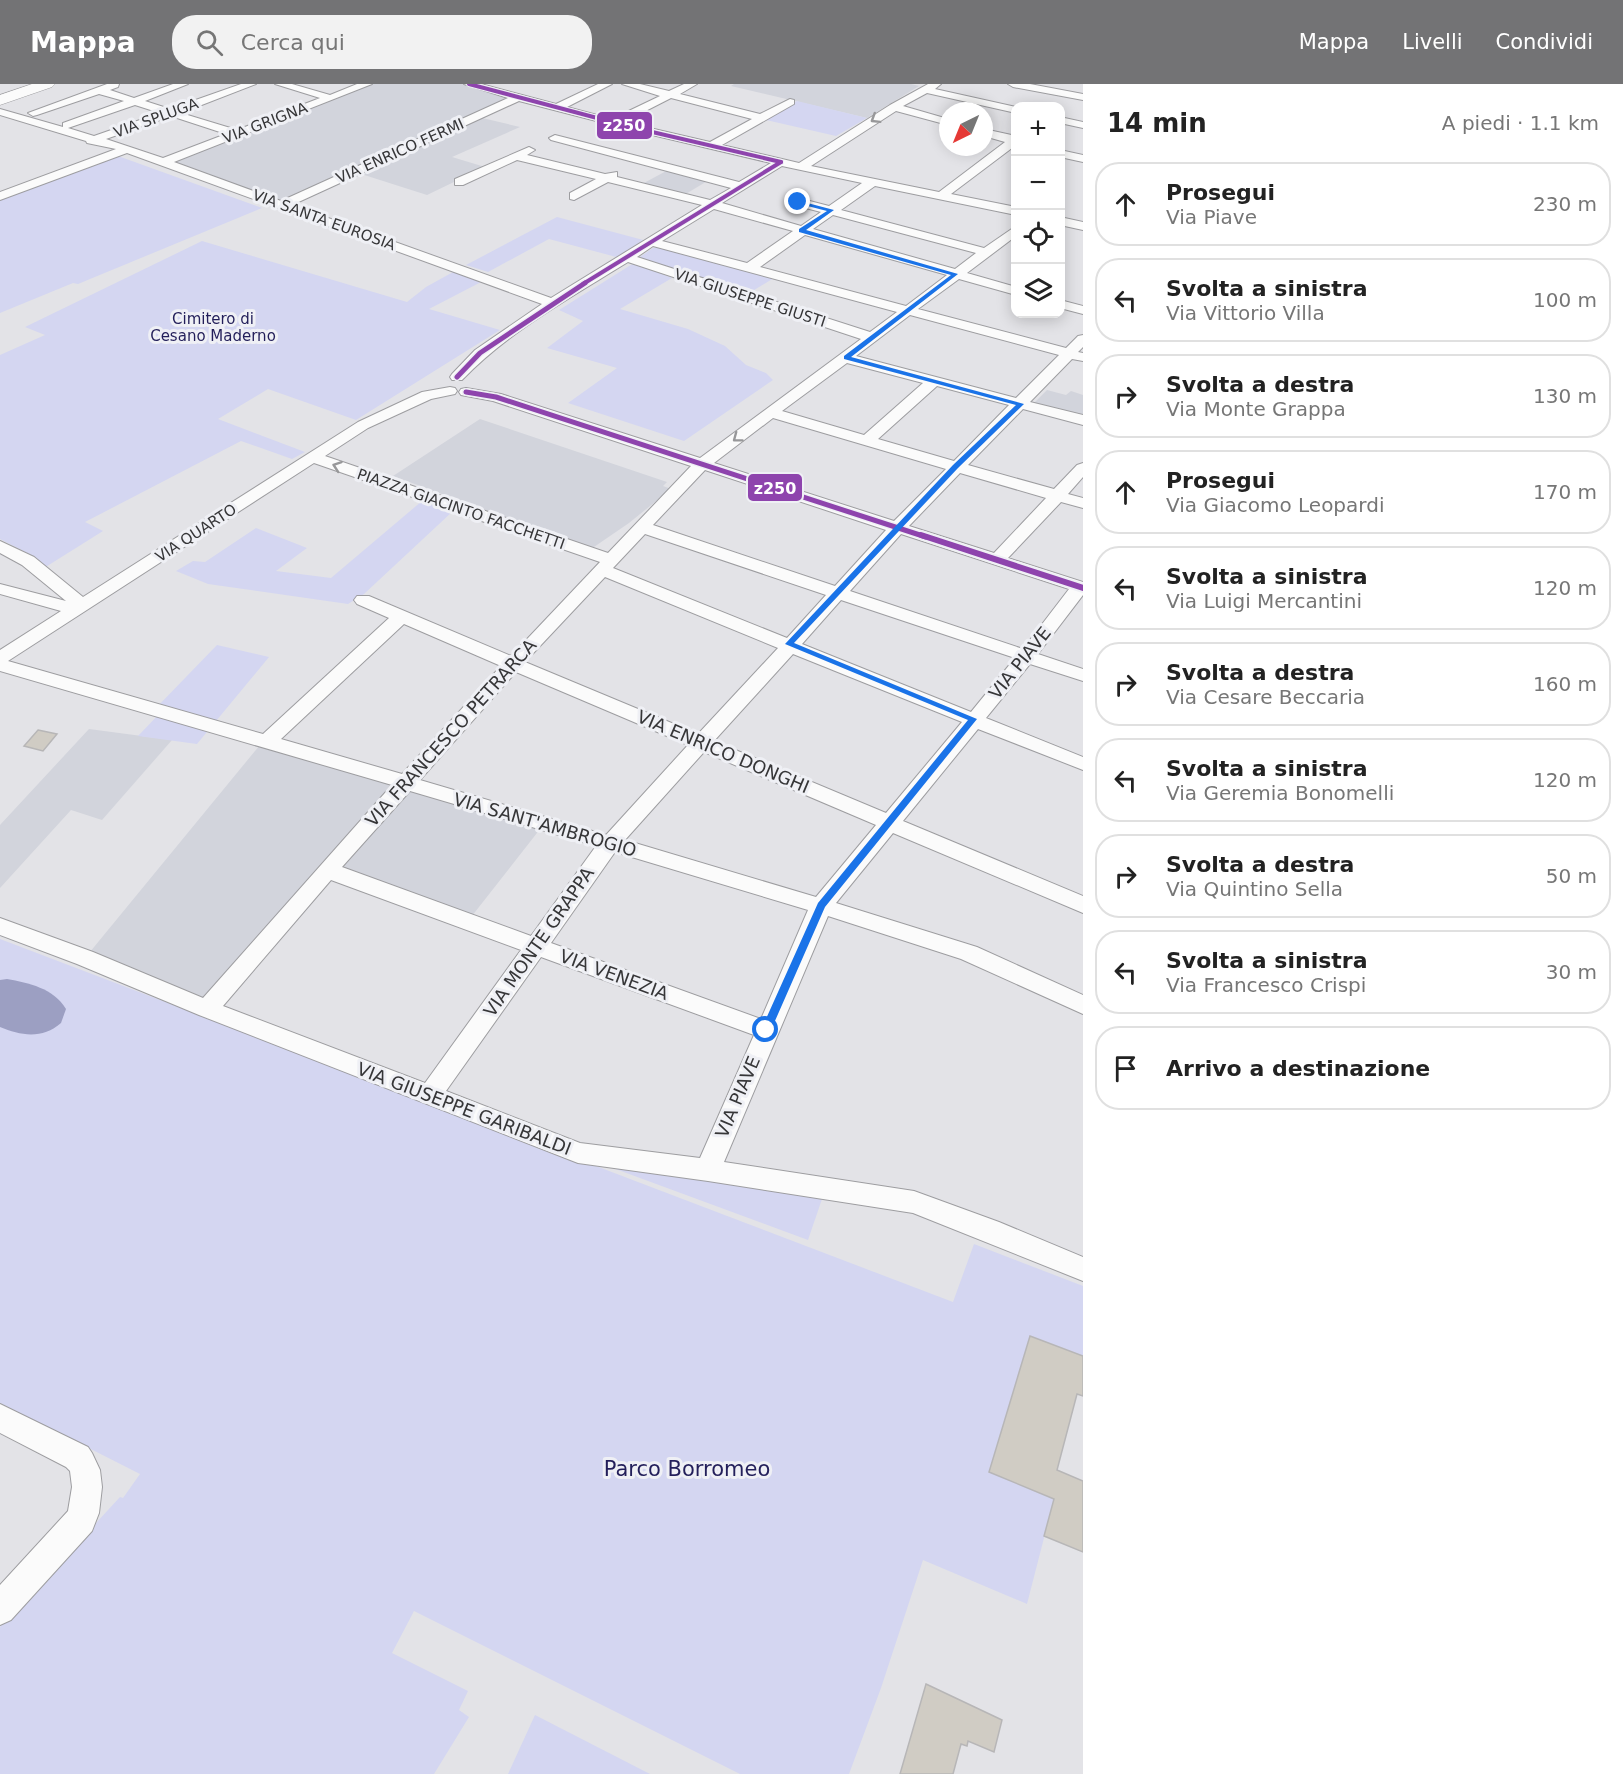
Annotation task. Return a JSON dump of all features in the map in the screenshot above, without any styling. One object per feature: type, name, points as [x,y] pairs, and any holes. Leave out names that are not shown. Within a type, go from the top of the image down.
[{"type":"highway","points":[[0,95],[31,84]]},
{"type":"highway","points":[[0,100],[47,84]]},
{"type":"street","points":[[99,90],[118,84]]},
{"type":"street","points":[[66,125],[183,84]]},
{"type":"street","name":"VIA SPLUGA","points":[[96,139],[251,84]]},
{"type":"street","points":[[280,84],[330,98]]},
{"type":"street","name":"VIA GRIGNA","points":[[163,162],[367,84]]},
{"type":"street","points":[[469,84],[681,139],[801,167],[1011,210]]},
{"type":"street","points":[[557,107],[607,84]]},
{"type":"street","points":[[627,84],[762,118]]},
{"type":"street","points":[[614,122],[692,84]]},
{"type":"street","points":[[801,167],[894,107],[936,84]]},
{"type":"street","points":[[1013,84],[1083,97]]},
{"type":"street","points":[[99,90],[238,134]]},
{"type":"street","name":"VIA SANTA EUROSIA","points":[[76,134],[77,130],[33,113],[99,90]]},
{"type":"street","points":[[926,90],[1011,109]]},
{"type":"street","name":"VIA ENRICO FERMI","points":[[281,205],[518,97]]},
{"type":"street","points":[[712,146],[790,102]]},
{"type":"street","points":[[894,107],[939,120]]},
{"type":"street","name":"VIA SANTA EUROSIA","points":[[0,112],[127,149],[552,303]]},
{"type":"street","points":[[459,182],[598,118]]},
{"type":"street","points":[[1065,121],[1083,125]]},
{"type":"street","name":"VIA SANTA EUROSIA","points":[[23,127],[76,146],[96,139]]},
{"type":"street","points":[[993,134],[1011,139]]},
{"type":"street","points":[[555,138],[743,187]]},
{"type":"street","points":[[574,196],[681,139]]},
{"type":"street","points":[[942,195],[1011,143]]},
{"type":"street","points":[[0,196],[127,149]]},
{"type":"street","points":[[1065,154],[1083,159]]},
{"type":"street","points":[[516,156],[715,205],[1011,290]]},
{"type":"street","points":[[781,162],[715,205],[552,303],[480,353],[470,363],[468,372],[460,385],[1081,587]]},
{"type":"street","points":[[749,268],[872,182]]},
{"type":"street","points":[[798,202],[986,252]]},
{"type":"street","points":[[1065,222],[1083,226]]},
{"type":"street","name":"VIA FRANCESCO PETRARCA","points":[[207,1009],[327,870],[514,663],[703,463],[1011,234]]},
{"type":"street","points":[[653,242],[1076,355]]},
{"type":"street","name":"VIA GIUSEPPE GIUSTI","points":[[628,258],[873,338]]},
{"type":"street","points":[[1065,305],[1083,310]]},
{"type":"street","name":"VIA MONTE GRAPPA","points":[[429,1096],[609,844],[898,527],[1020,404],[1076,355],[1083,339]]},
{"type":"street","points":[[846,358],[1083,420]]},
{"type":"street","points":[[866,441],[933,382]]},
{"type":"street","name":"VIA QUARTO","points":[[0,658],[81,608],[311,457],[392,409],[426,395],[460,385]]},
{"type":"street","points":[[771,413],[1083,503]]},
{"type":"street","name":"PIAZZA GIACINTO FACCHETTI","points":[[311,457],[607,565],[789,644],[1083,764]]},
{"type":"street","points":[[997,560],[1083,468]]},
{"type":"street","points":[[642,527],[1083,675]]},
{"type":"street","points":[[0,546],[28,561],[81,608]]},
{"type":"street","name":"VIA PIAVE","points":[[708,1170],[821,906],[1081,587]]},
{"type":"street","points":[[0,589],[81,608]]},
{"type":"street","name":"VIA ENRICO DONGHI","points":[[363,600],[701,741],[888,824],[1083,905]]},
{"type":"street","points":[[267,741],[402,616]]},
{"type":"street","name":"VIA SANT'AMBROGIO","points":[[0,665],[267,741],[821,906],[969,953],[1083,1005]]},
{"type":"street","name":"VIA VENEZIA","points":[[327,870],[766,1030]]},
{"type":"street","name":"VIA GIUSEPPE GARIBALDI","points":[[0,926],[578,1153],[708,1170],[914,1202],[980,1226],[1083,1269]]},
{"type":"street","points":[[0,1418],[77,1457],[82,1462],[86,1479],[86,1505],[81,1520],[0,1609]]},
{"type":"shaded area","points":[[371,84],[463,84],[513,97],[281,202],[169,162]]},
{"type":"shaded area","points":[[734,84],[911,84],[919,86],[867,118],[731,86]]},
{"type":"shaded area","points":[[478,117],[520,127],[452,157],[485,167],[427,195],[358,173]]},
{"type":"shaded area","points":[[670,169],[709,180],[684,195],[642,184]]},
{"type":"shaded area","points":[[1047,390],[1066,395],[1071,391],[1083,395],[1083,416],[1034,403]]},
{"type":"shaded area","points":[[480,419],[667,482],[663,486],[671,489],[629,523],[591,549],[393,476]]},
{"type":"shaded area","points":[[89,729],[172,740],[102,820],[71,810],[0,888],[0,825]]},
{"type":"shaded area","points":[[264,740],[544,824],[468,921],[327,870],[207,1009],[85,958]]},
{"type":"shaded area","points":[[7,979],[32,985],[54,996],[66,1009],[61,1023],[39,1034],[24,1034],[0,1027],[0,980]]},
{"type":"green space","points":[[797,101],[867,118],[836,136],[766,120]]},
{"type":"green space","points":[[118,156],[262,208],[78,284],[73,283],[0,313],[0,200]]},
{"type":"green space","points":[[557,217],[647,241],[620,258],[549,239],[488,272],[466,265]]},
{"type":"green space","name":"Cimitero di Cesano Maderno","points":[[202,241],[407,302],[426,287],[455,271],[483,281],[429,309],[500,330],[356,420],[268,389],[218,419],[305,452],[292,459],[241,441],[85,522],[103,531],[44,568],[33,556],[0,539],[0,355],[45,335],[25,327]]},
{"type":"green space","points":[[659,247],[774,278],[746,295],[637,259],[653,248]]},
{"type":"green space","points":[[634,263],[672,278],[620,309],[688,329],[725,346],[746,365],[766,373],[773,380],[684,441],[568,403],[617,368],[547,348],[583,321],[559,310]]},
{"type":"green space","points":[[422,501],[452,512],[364,594],[348,604],[208,584],[176,571],[193,561],[205,562],[256,528],[307,548],[276,571],[331,578]]},
{"type":"green space","points":[[217,645],[269,657],[197,744],[138,736],[161,712],[154,710]]},
{"type":"green space","name":"Parco Borromeo","points":[[0,939],[953,1302],[974,1244],[1083,1286],[1083,1356],[1030,1337],[989,1472],[1054,1499],[1027,1604],[923,1560],[881,1688],[849,1774],[740,1774],[414,1611],[392,1653],[468,1691],[459,1710],[469,1717],[434,1774],[0,1774],[0,1627],[120,1497],[123,1498],[140,1474],[0,1403]]},
{"type":"green space","points":[[583,1157],[822,1199],[808,1240]]},
{"type":"green space","points":[[535,1715],[650,1774],[508,1774]]},
{"type":"building","points":[[38,730],[57,734],[43,751],[24,746]]},
{"type":"building","points":[[1030,1336],[1083,1356],[1083,1396],[1077,1394],[1057,1470],[1083,1481],[1083,1552],[1044,1536],[1054,1499],[989,1472]]},
{"type":"building","points":[[926,1684],[1002,1720],[994,1752],[968,1741],[967,1746],[961,1744],[953,1774],[900,1774]]},
{"type":"transit line","name":"z250","points":[[469,84],[635,128],[781,162]]},
{"type":"transit line","name":"z250","points":[[457,377],[480,353],[552,303],[781,162]]},
{"type":"transit line","name":"z250","points":[[466,392],[496,397],[1083,588]]},
{"type":"route","points":[[766,1030],[821,906],[973,719],[789,644],[955,467],[1020,404],[846,358],[955,274],[801,230],[831,210],[798,202]]}]
